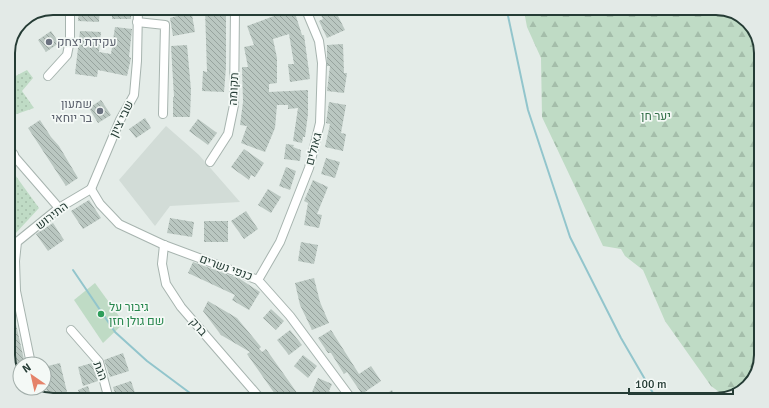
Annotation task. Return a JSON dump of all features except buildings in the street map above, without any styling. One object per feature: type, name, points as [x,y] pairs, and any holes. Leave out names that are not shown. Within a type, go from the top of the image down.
[{"type":"street","points":[[48,76],[66,55],[70,40],[70,15]]},
{"type":"street","name":"שבי ציון","points":[[90,189],[120,120],[134,95],[137,61],[138,15]]},
{"type":"street","name":"תקומה","points":[[210,162],[228,134],[234,105],[234,15]]},
{"type":"street","name":"גאולים","points":[[258,280],[280,242],[309,168],[320,123],[322,63],[319,41],[308,15]]},
{"type":"street","points":[[137,22],[165,25],[162,114]]},
{"type":"street","points":[[15,160],[59,208]]},
{"type":"street","name":"כנפי נשרים","points":[[90,189],[100,204],[119,224],[164,245],[258,280],[295,321],[346,393]]},
{"type":"street","name":"התירוש","points":[[17,242],[59,208],[90,189]]},
{"type":"street","points":[[17,242],[15,261],[16,291],[29,356]]},
{"type":"street","name":"ברק","points":[[164,245],[162,264],[166,284],[181,307],[256,393]]},
{"type":"street","name":"הגת","points":[[71,330],[99,362],[107,393]]},
{"type":"shaded area","points":[[166,126],[199,155],[240,202],[170,206],[155,226],[119,180]]},
{"type":"green space","name":"יער חן","points":[[525,15],[716,15],[728,17],[737,21],[748,32],[754,50],[754,355],[752,367],[748,376],[735,388],[721,393],[711,386],[665,321],[643,270],[625,256],[621,249],[603,246],[542,117],[541,58],[527,27]]},
{"type":"green space","points":[[27,70],[33,78],[22,91],[34,108],[15,115],[15,76]]},
{"type":"green space","points":[[15,175],[39,208],[15,234]]},
{"type":"green space","name":"גיבור על שם גולן חזן","points":[[95,283],[124,323],[103,343],[74,300]]},
{"type":"waterway","points":[[508,15],[528,110],[570,237],[621,338],[653,393]]},
{"type":"waterway","points":[[73,270],[115,332],[147,361],[190,393]]},
{"type":"place","name":"עקידת יצחק","points":[[49,42]]},
{"type":"place","name":"שמעון בר יוחאי","points":[[100,111]]},
{"type":"place","name":"גיבור על שם גולן חזן","points":[[101,314]]}]
